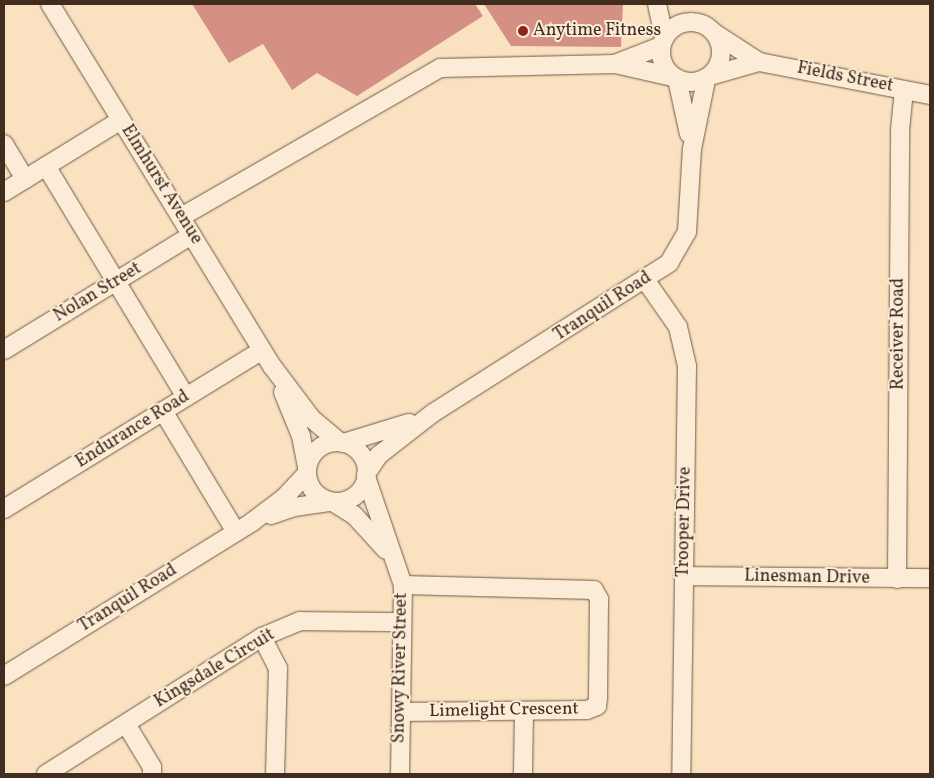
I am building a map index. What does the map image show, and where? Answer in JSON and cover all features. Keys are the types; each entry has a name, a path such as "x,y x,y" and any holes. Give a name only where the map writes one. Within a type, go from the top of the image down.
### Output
{"street":[{"name":"Elmhurst Avenue","path":"50,4 272,366 312,419 341,443"},
{"path":"656,4 663,42 663,63 675,78"},
{"path":"665,4 688,22"},
{"path":"181,217 440,68 615,64 689,83 709,77 722,50 716,34 702,23 688,22 676,26 663,42 615,64"},
{"name":"Fields Street","path":"716,34 759,62 930,95"},
{"name":"Fields Street","path":"709,77 759,62"},
{"name":"Tranquil Road","path":"366,476 379,455 433,413 646,281 669,263 684,243 690,218 692,149 709,77"},
{"name":"Tranquil Road","path":"675,78 692,149"},
{"name":"Receiver Road","path":"897,579 900,130 904,90"},
{"path":"4,192 121,120"},
{"path":"4,144 25,179"},
{"path":"46,166 186,397"},
{"name":"Nolan Street","path":"4,350 192,236"},
{"name":"Trooper Drive","path":"646,281 678,327 687,366 681,774"},
{"name":"Endurance Road","path":"4,509 262,350"},
{"name":"Elmhurst Avenue","path":"272,366 301,436 307,470"},
{"path":"163,411 236,532"},
{"name":"Tranquil Road","path":"341,443 433,413"},
{"path":"341,443 360,454 366,476 355,496 332,502 294,507 252,522 283,499 307,470 315,452 341,443"},
{"path":"307,470 316,494 354,515 392,557"},
{"name":"Snowy River Street","path":"366,476 403,585 400,774"},
{"name":"Tranquil Road","path":"4,676 252,522"},
{"name":"Linesman Drive","path":"683,576 930,578"},
{"name":"Limelight Crescent","path":"401,712 587,710 597,706 599,599 594,590 403,585"},
{"name":"Kingsdale Circuit","path":"46,774 262,637 300,621 402,622"},
{"path":"262,637 278,668 276,774"},
{"path":"523,774 524,710"},
{"path":"126,724 152,767 152,774"}],"building":[{"path":"192,4 475,4 483,16 357,96 317,73 292,90 263,44 229,63"},
{"path":"484,4 623,4 621,47 511,46"}],"place":[{"name":"Anytime Fitness","path":"523,31"}]}
